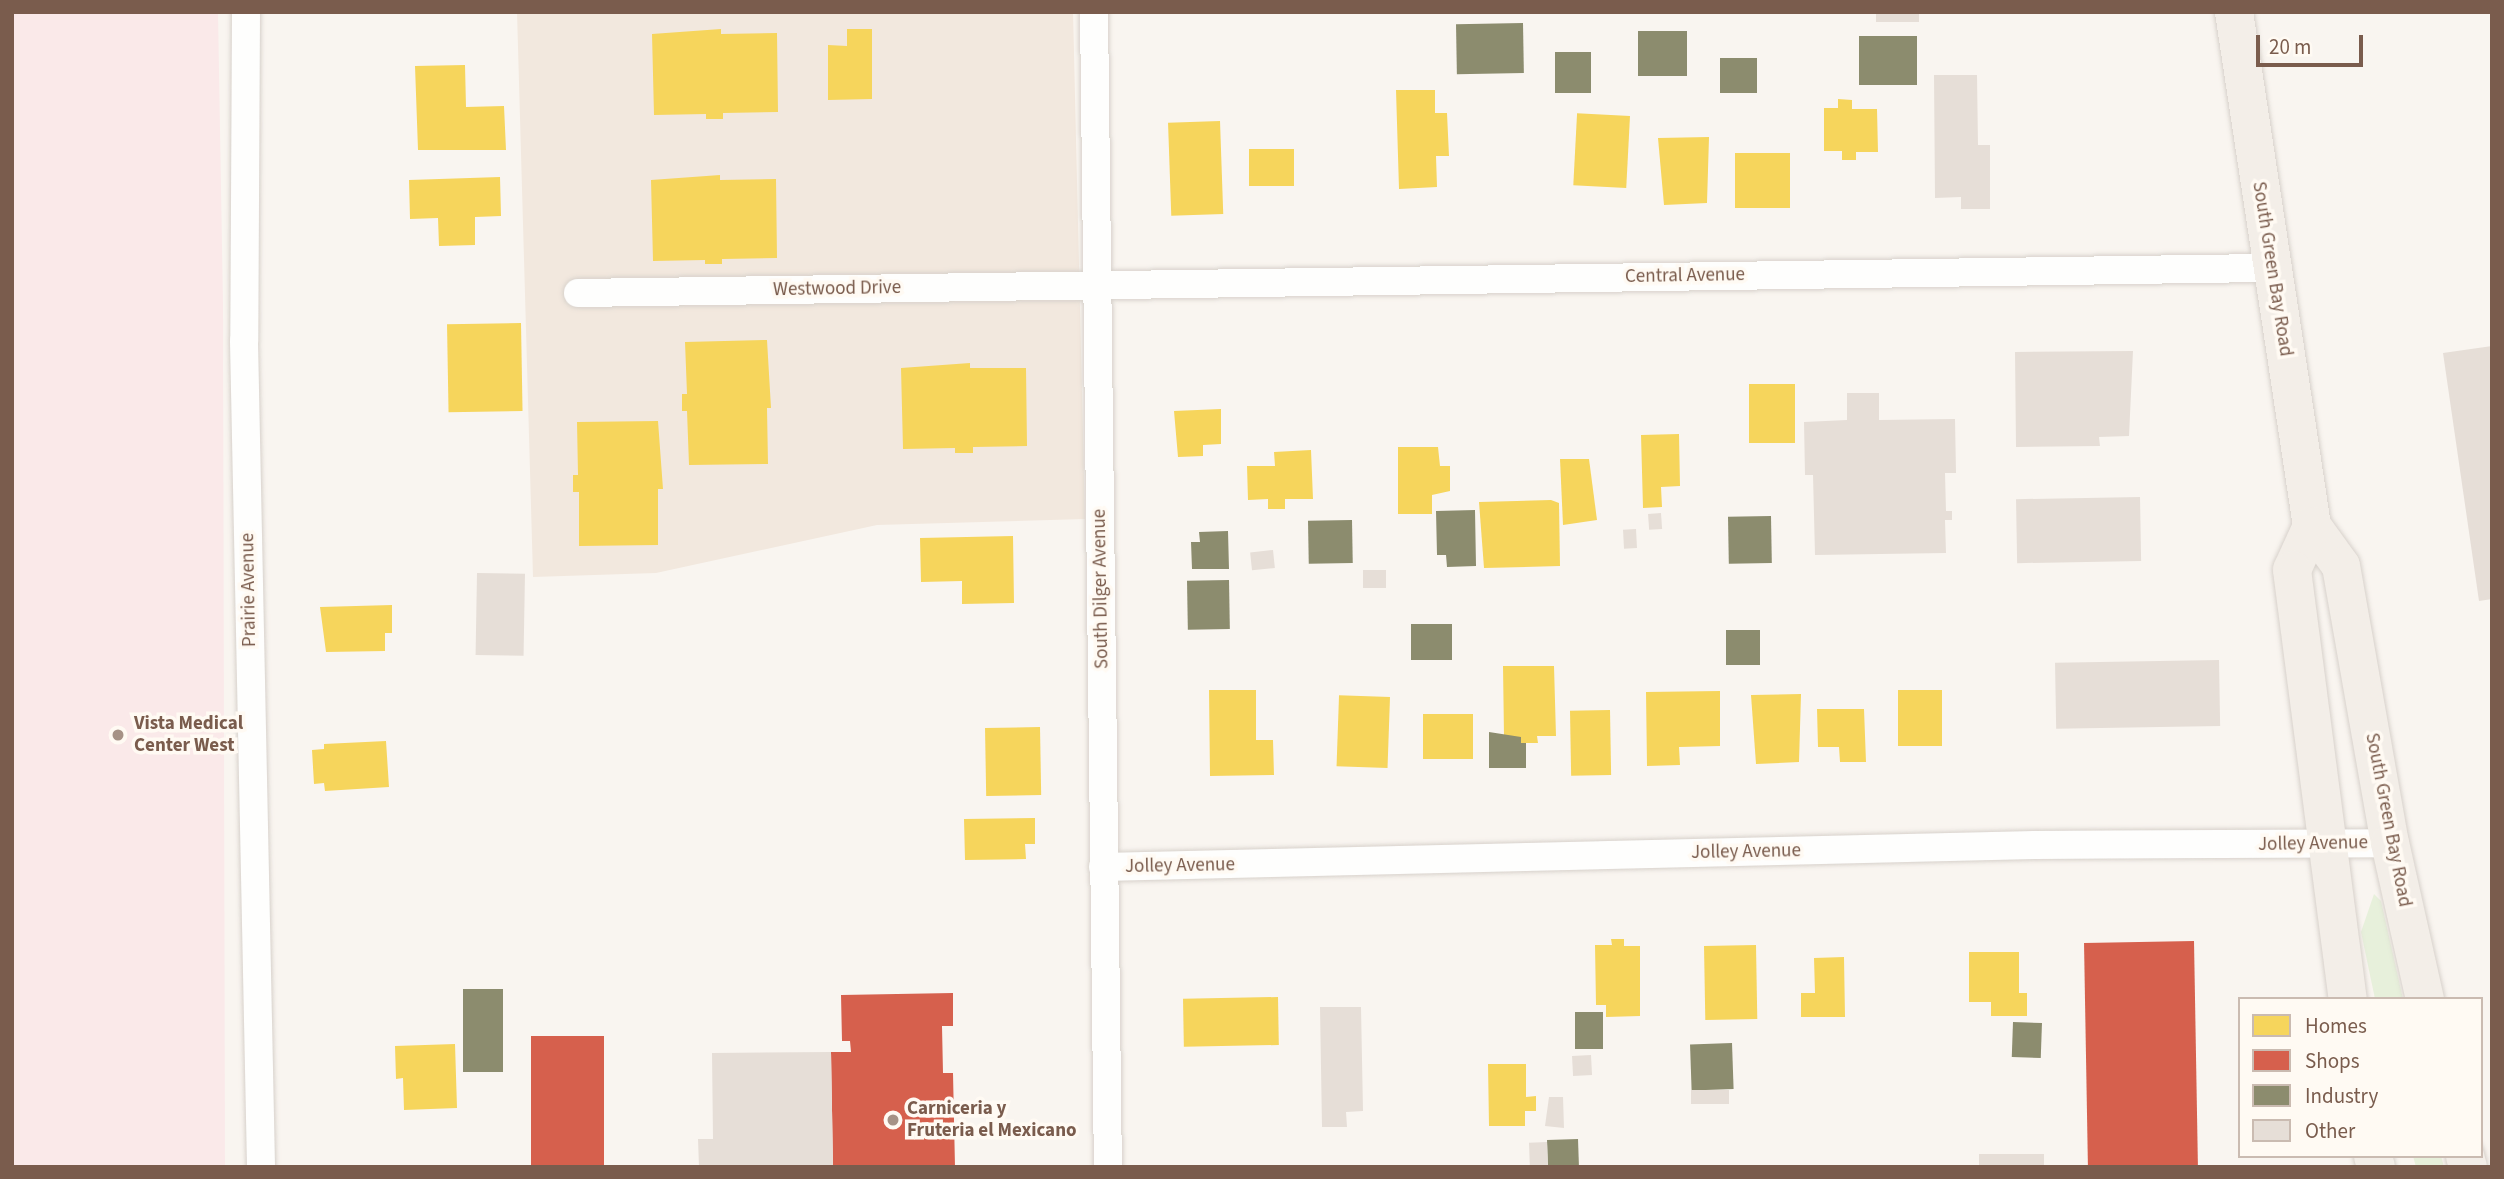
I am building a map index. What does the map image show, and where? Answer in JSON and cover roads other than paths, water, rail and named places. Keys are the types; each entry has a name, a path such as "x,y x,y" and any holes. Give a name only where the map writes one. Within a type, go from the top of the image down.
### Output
{"main road":[{"name":"South Green Bay Road","path":"2234,12 2312,526 2341,566 2390,843 2425,997"},
{"path":"2312,526 2292,570 2348,997"}],"street":[{"name":"Prairie Avenue","path":"246,12 244,355 261,1167"},
{"name":"South Dilger Avenue","path":"1094,12 1108,1167"},
{"name":"Central Avenue","path":"1097,284 2272,268"},
{"name":"Westwood Drive","path":"578,293 1097,284"},
{"name":"Jolley Avenue","path":"1103,867 2035,845 2390,843"}],"place":[{"name":"Vista Medical Center West","path":"118,735"},
{"name":"Carniceria y Fruteria el Mexicano","path":"893,1120"}]}
